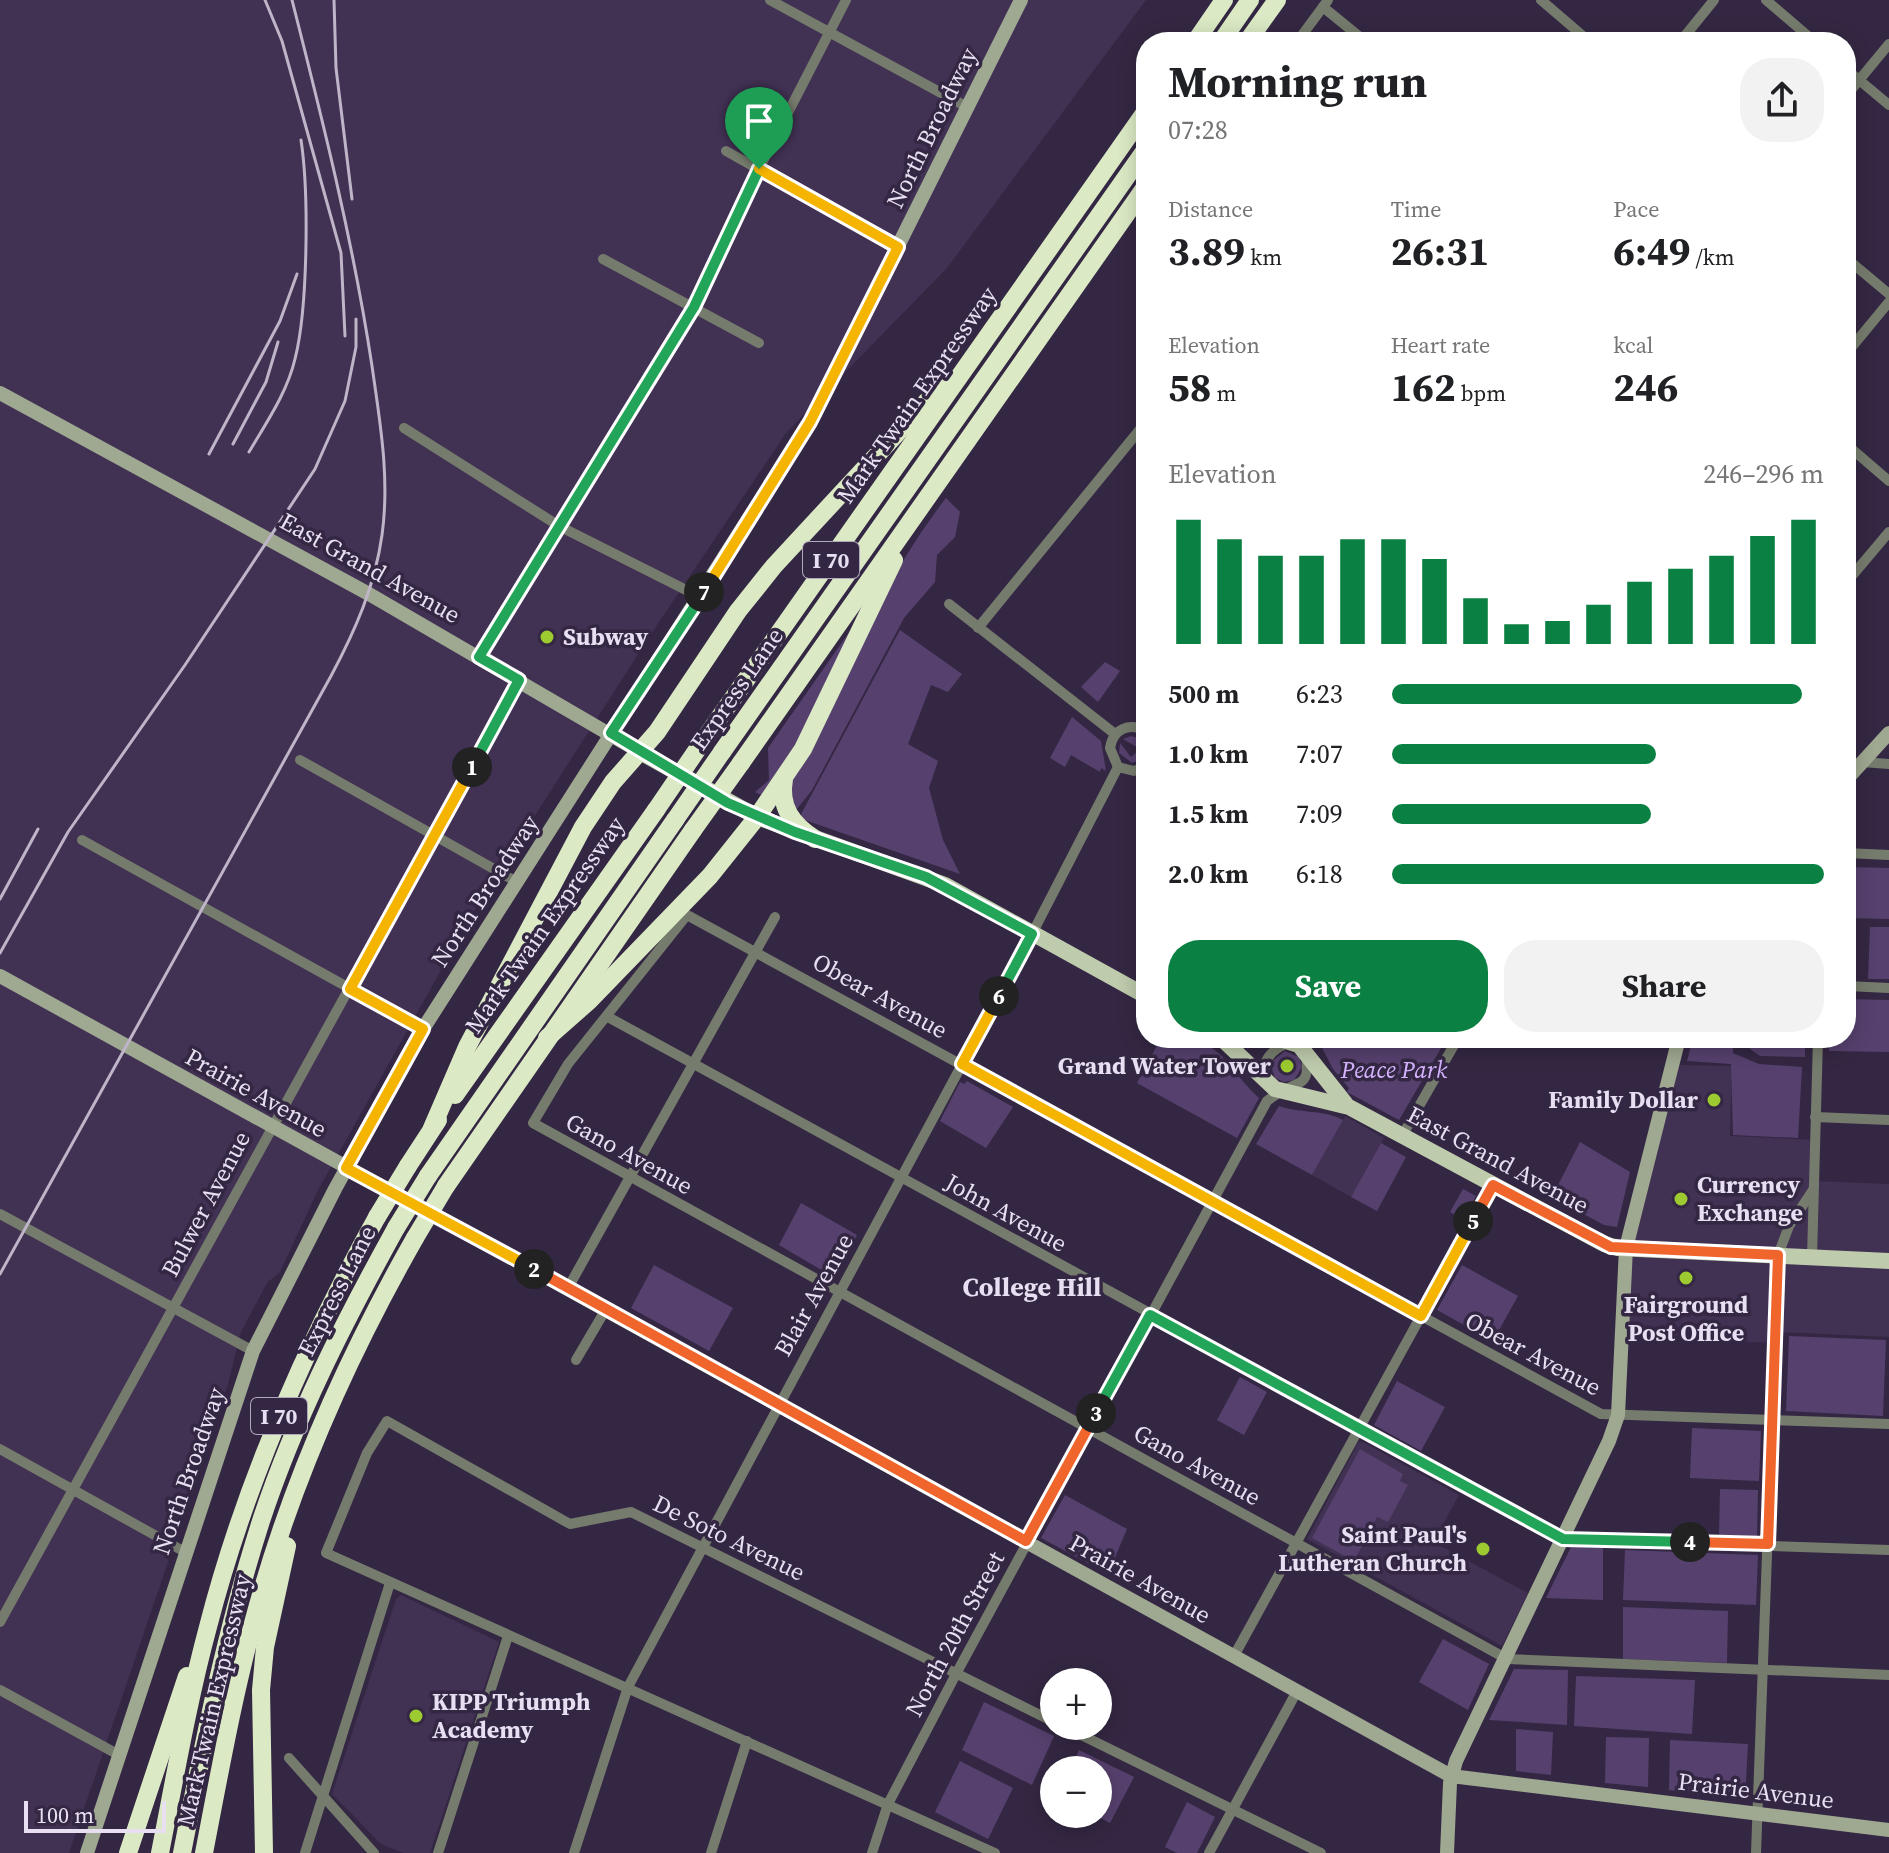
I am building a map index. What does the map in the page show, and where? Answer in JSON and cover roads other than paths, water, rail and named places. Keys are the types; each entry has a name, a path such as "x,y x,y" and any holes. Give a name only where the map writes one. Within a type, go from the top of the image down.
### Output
{"highway":[{"path":"1202,32 1224,0"},
{"path":"1228,32 1250,0"},
{"path":"1254,32 1277,0"},
{"name":"Mark Twain Expressway","path":"160,1853 208,1626 239,1522 286,1400 320,1324 377,1217 432,1128 1136,125"},
{"name":"Express Lane","path":"182,1853 220,1667 262,1519 315,1387 396,1228 428,1176 722,752 1136,163"},
{"name":"Mark Twain Expressway","path":"204,1853 250,1635 302,1472 353,1355 415,1238 446,1186 547,1038 1136,200"},
{"path":"432,1128 467,1047 583,827 613,782 640,752 738,611 774,566 927,401 958,378"},
{"path":"547,1038 589,1001 710,876 785,778 810,736 917,512"},
{"path":"785,778 783,800 786,812 815,839"},
{"path":"264,1853 260,1728 265,1647 302,1472"},
{"path":"128,1853 180,1692 208,1626"}],"main road":[{"name":"North Broadway","path":"87,1853 253,1351 346,1168 423,1029 810,422 1021,0"},
{"name":"East Grand Avenue","path":"0,393 479,657 757,817 926,877 1136,991"},
{"path":"1856,769 1889,733"},
{"name":"Prairie Avenue","path":"0,976 1451,1776 1889,1830"},
{"name":"East Grand Avenue","path":"1231,1048 1265,1083 1283,1091 1349,1107 1597,1241 1626,1248 1889,1261"},
{"name":"East Grand Avenue","path":"1304,1048 1336,1094 1349,1107"},
{"path":"1447,1853 1451,1776 1618,1415 1626,1248 1676,1048"}],"street":[{"path":"770,0 967,107"},
{"path":"479,657 694,307 759,169 846,0"},
{"path":"1541,0 1578,32"},
{"path":"1688,32 1714,0"},
{"path":"1766,0 1803,32"},
{"path":"1304,32 1326,3 1356,32"},
{"path":"1856,84 1889,44"},
{"path":"1856,77 1889,105"},
{"path":"726,151 898,247"},
{"path":"603,259 759,343"},
{"path":"1856,266 1889,294"},
{"path":"1856,342 1889,302"},
{"path":"404,428 559,526 700,597"},
{"path":"978,628 1136,434"},
{"path":"1856,453 1889,481"},
{"path":"1856,571 1889,532"},
{"path":"949,604 1115,734"},
{"name":"Bulwer Avenue","path":"0,1622 271,1125 350,989 519,680"},
{"path":"1136,728 1131,726 1115,734 1110,748 1118,767 1136,770"},
{"path":"300,760 517,882"},
{"path":"1862,762 1889,764"},
{"name":"Blair Avenue","path":"574,1853 628,1687 1032,934 1118,767"},
{"path":"82,840 423,1029"},
{"path":"1856,853 1889,855"},
{"name":"Obear Avenue","path":"608,1017 687,915 1601,1414 1889,1424"},
{"path":"568,1288 775,917"},
{"path":"1856,986 1889,988"},
{"name":"John Avenue","path":"608,1017 1563,1539 1889,1550"},
{"name":"Gano Avenue","path":"608,1017 568,1064 533,1123 1507,1659 1889,1675"},
{"path":"1267,1101 1263,1069 1268,1056 1286,1048"},
{"name":"North 20th Street","path":"872,1853 888,1804 956,1674 1267,1101 1303,1082 1308,1071 1302,1048"},
{"path":"1402,1136 1452,1048"},
{"path":"1812,1257 1818,1048"},
{"path":"1815,1117 1889,1120"},
{"path":"1234,1656 1493,1185"},
{"path":"1756,1853 1778,1255 1789,1226 1813,1190"},
{"path":"0,1214 253,1351"},
{"path":"576,1360 606,1309"},
{"name":"De Soto Avenue","path":"390,1583 326,1553 367,1453 387,1421 570,1524 631,1512 1040,1715"},
{"path":"0,1449 185,1552"},
{"path":"305,1853 390,1583 995,1853"},
{"path":"438,1853 508,1636"},
{"path":"0,1690 119,1755"},
{"path":"1209,1853 1297,1691"},
{"path":"1092,1740 1321,1853"},
{"path":"711,1853 747,1741"},
{"path":"289,1758 374,1853"}],"railway":[{"path":"265,0 282,41 341,253 345,336"},
{"path":"0,1274 331,676 363,608 379,554 385,492 381,429 372,366 347,227 292,0"},
{"path":"334,0 336,68 352,199"},
{"path":"249,452 287,384 299,337 306,250 301,140"},
{"path":"209,454 280,321 297,274"},
{"path":"0,953 68,832 185,665 315,469 345,401 356,347 356,319"},
{"path":"233,444 266,382 278,342"},
{"path":"0,899 38,829"}],"place":[{"name":"Subway","path":"547,637"},
{"name":"Grand Water Tower","path":"1287,1066"},
{"name":"Family Dollar","path":"1714,1100"},
{"name":"Currency Exchange","path":"1681,1199"},
{"name":"Fairground Post Office","path":"1686,1278"},
{"name":"Saint Paul's Lutheran Church","path":"1483,1549"},
{"name":"KIPP Triumph Academy","path":"416,1716"}],"district":[{"name":"College Hill","path":"1032,1287"}],"park label":[{"name":"Peace Park","path":"1394,1070"}]}
